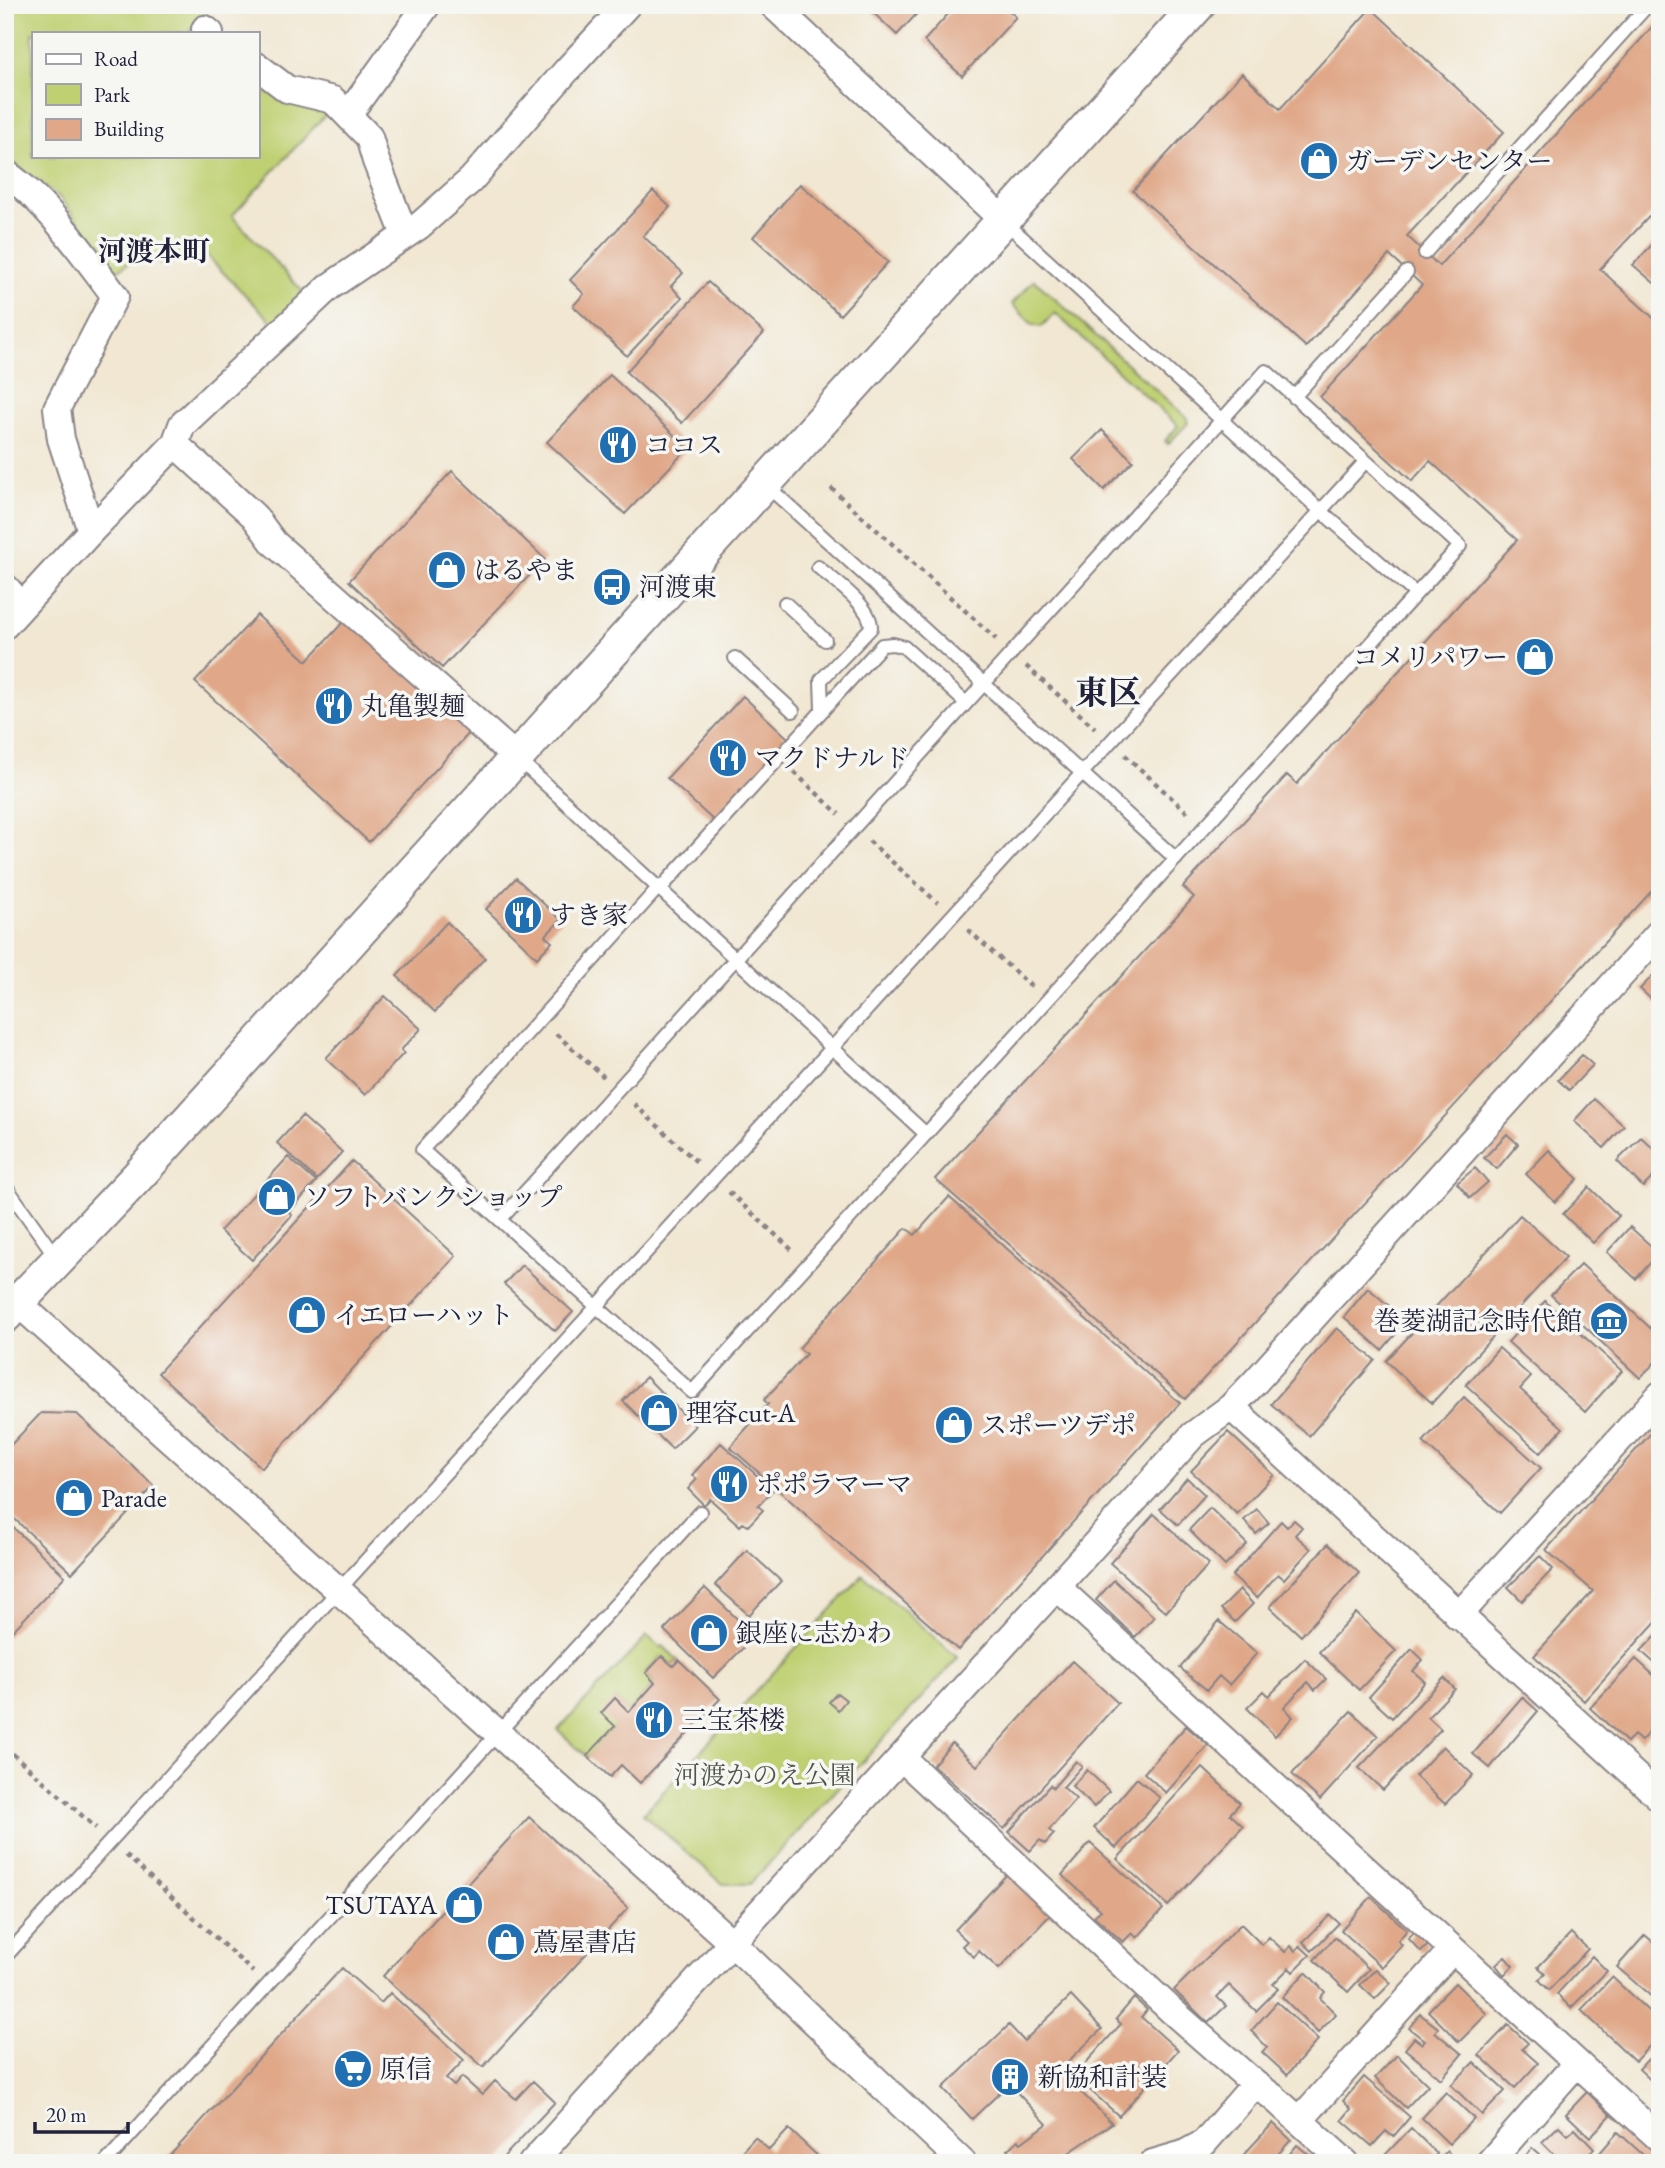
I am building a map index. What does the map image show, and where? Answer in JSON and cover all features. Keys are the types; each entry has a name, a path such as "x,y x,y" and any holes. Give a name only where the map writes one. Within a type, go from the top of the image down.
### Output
{"street":[{"path":"348,115 427,5"},
{"path":"11,606 90,531 175,444 182,425 329,287 419,226 471,180 626,5"},
{"path":"773,5 1003,220"},
{"path":"963,2163 731,1942 338,1590 12,1309 138,1176 1198,5"},
{"path":"259,68 287,89 333,100 369,137 405,236"},
{"path":"5,173 24,186 84,254 115,296 57,408 61,439 90,531"},
{"path":"175,444 254,516 274,543 517,758"},
{"path":"532,2163 1193,1436 1231,1407 1660,932"},
{"path":"1458,1616 1660,1395"},
{"path":"1231,1407 1660,1798"},
{"path":"1057,1587 1660,2139"},
{"path":"902,1758 1172,2011 1346,2163"},
{"path":"1299,2121 1452,1950"},
{"path":"1489,2163 1576,2064"},
{"path":"1153,2163 1185,2158 1204,2143 1255,2084"}],"lane":[{"path":"1425,253 1648,5"},
{"path":"1003,220 1321,511 1416,594"},
{"path":"1294,397 1408,272"},
{"path":"500,1220 1266,371 1460,546 692,1392 597,1306 500,1220 422,1150 876,649 886,644 904,647 965,703"},
{"path":"5,1957 1365,462"},
{"path":"765,484 1176,859"},
{"path":"818,567 864,608 871,622 871,628 821,680 822,709"},
{"path":"785,603 825,640"},
{"path":"735,658 793,711"},
{"path":"517,758 926,1134"},
{"path":"5,1185 59,1261"},
{"path":"105,2163 700,1511"}],"path":[{"path":"785,765 1047,1001"},
{"path":"539,1019 808,1264"},
{"path":"5,1747 267,1985"}],"green space":[{"path":"5,5 212,5 190,30 192,32 32,32 32,158 259,158 259,81 330,110 232,216 306,295 273,323 196,245 164,268 149,249 117,271 59,197 5,157"},
{"path":"1034,280 1186,417 1188,423 1168,444 1165,441 1178,426 1055,313 1041,327 1033,325 1012,304"},
{"name":"河渡かのえ公園","path":"863,1575 958,1658 750,1884 723,1884 643,1814"},
{"path":"647,1636 678,1660 672,1665 661,1656 645,1673 655,1683 629,1712 615,1699 616,1726 587,1757 558,1730"}],"building":[{"path":"865,5 925,5 897,35"},
{"path":"956,5 1003,5 1016,17 962,76 924,41"},
{"name":"コメリパワー","path":"1371,8 1504,132 1407,236 1439,266 1660,18 1660,205 1600,269 1660,324 1660,882 1185,1399 935,1179 1194,897 1183,887 1287,775 1297,784 1517,540 1430,461 1412,481 1320,397 1422,285 1389,255 1306,347 1133,191 1242,73 1280,109"},
{"path":"800,184 888,262 840,315 753,237"},
{"path":"653,191 670,207 643,236 683,273 671,286 682,298 627,356 573,306 584,294 570,280"},
{"path":"1660,236 1660,288 1633,265"},
{"path":"708,282 764,333 682,423 626,372"},
{"name":"ココス","path":"610,375 688,448 625,514 547,442"},
{"path":"1102,430 1133,461 1104,490 1073,459"},
{"name":"はるやま","path":"452,471 545,559 442,668 349,581"},
{"name":"丸亀製麺","path":"257,615 307,661 348,617 472,730 369,842 195,682"},
{"name":"マクドナルド","path":"743,696 789,739 714,821 667,778"},
{"name":"すき家","path":"516,878 561,920 545,936 552,942 537,958 486,909"},
{"path":"447,922 485,958 435,1012 397,976"},
{"path":"1660,968 1660,1007 1640,989"},
{"path":"385,996 421,1029 401,1050 404,1053 365,1095 326,1058"},
{"path":"1582,1055 1593,1065 1569,1090 1558,1080"},
{"path":"1594,1099 1624,1126 1604,1148 1574,1121"},
{"path":"302,1116 342,1152 317,1180 277,1143"},
{"path":"1507,1134 1518,1144 1497,1169 1484,1158"},
{"path":"1641,1137 1660,1155 1660,1170 1643,1187 1617,1161"},
{"path":"1549,1150 1578,1179 1555,1202 1526,1174"},
{"name":"ソフトバンクショップ","path":"288,1157 316,1182 289,1212 292,1215 252,1260 220,1231"},
{"name":"イエローハット","path":"352,1161 456,1256 262,1468 158,1373"},
{"path":"1475,1168 1488,1182 1470,1198 1457,1183"},
{"path":"1589,1187 1619,1216 1593,1243 1563,1214"},
{"name":"スポーツデポ","path":"949,1197 1180,1403 958,1650 730,1447 768,1404 764,1400 806,1354 799,1348 906,1228 915,1235"},
{"path":"1520,1215 1566,1257 1432,1403 1386,1361"},
{"path":"1630,1227 1659,1253 1636,1279 1607,1252"},
{"path":"1581,1264 1660,1337 1660,1357 1640,1378 1551,1295"},
{"path":"522,1265 573,1312 555,1331 504,1284"},
{"path":"1368,1288 1407,1321 1382,1350 1344,1317"},
{"path":"1545,1301 1622,1371 1585,1412 1508,1342"},
{"path":"1337,1328 1375,1360 1309,1436 1271,1404"},
{"path":"1499,1348 1531,1377 1520,1389 1563,1428 1540,1453 1466,1385"},
{"name":"理容cut-A","path":"646,1377 695,1426 672,1449 623,1401"},
{"path":"1464,1397 1541,1468 1500,1513 1423,1442"},
{"name":"Parade","path":"41,1413 77,1414 154,1486 72,1573 5,1510 5,1451"},
{"path":"1660,1423 1660,1617 1584,1701 1534,1656 1593,1591 1546,1550"},
{"path":"1228,1432 1274,1475 1237,1514 1191,1471"},
{"name":"ポポラマーマ","path":"721,1443 773,1490 758,1506 763,1510 748,1526 743,1523 740,1526 710,1499 704,1505 688,1489 697,1479 692,1475"},
{"path":"1187,1478 1205,1495 1178,1525 1160,1509"},
{"path":"1210,1508 1247,1544 1225,1566 1189,1530"},
{"path":"1257,1509 1269,1523 1256,1534 1244,1520"},
{"path":"1154,1514 1209,1564 1166,1612 1110,1563"},
{"path":"5,1520 65,1576 5,1639"},
{"path":"1294,1520 1302,1527 1295,1535 1311,1549 1284,1579 1278,1574 1257,1598 1232,1576 1281,1521 1287,1527"},
{"path":"1328,1544 1359,1573 1301,1636 1270,1607"},
{"path":"747,1550 781,1581 749,1615 715,1585"},
{"path":"1540,1556 1553,1569 1522,1601 1508,1587"},
{"path":"1114,1580 1154,1617 1135,1637 1096,1600"},
{"name":"銀座に志かわ","path":"705,1588 755,1636 713,1678 664,1630"},
{"path":"1240,1590 1253,1604 1235,1622 1221,1609"},
{"path":"1356,1613 1396,1651 1359,1690 1319,1652"},
{"path":"1219,1621 1257,1653 1229,1685 1219,1676 1207,1690 1180,1668"},
{"path":"1660,1631 1660,1668 1641,1651"},
{"path":"1412,1649 1423,1660 1413,1671 1425,1682 1392,1718 1369,1697"},
{"name":"三宝茶楼","path":"662,1656 673,1666 679,1660 720,1699 640,1783 621,1765 610,1777 587,1756 615,1726 601,1713 615,1698 629,1712 655,1683 646,1673"},
{"path":"1305,1659 1326,1679 1315,1690 1308,1682 1284,1707 1293,1717 1275,1736 1247,1708 1264,1691 1269,1696"},
{"path":"1636,1659 1660,1681 1660,1720 1641,1741 1634,1735 1627,1742 1590,1708"},
{"path":"1072,1661 1118,1703 1004,1829 933,1765 952,1743 977,1766"},
{"path":"1444,1678 1455,1689 1428,1717 1441,1729 1383,1790 1359,1768"},
{"path":"837,1693 846,1700 838,1710 829,1702"},
{"path":"1522,1697 1538,1711 1490,1768 1473,1754"},
{"path":"1351,1711 1378,1736 1320,1800 1292,1774"},
{"path":"1186,1726 1208,1745 1166,1793 1144,1773"},
{"path":"1443,1746 1473,1775 1445,1804 1415,1776"},
{"path":"1076,1761 1082,1766 1063,1787 1076,1799 1049,1830 1054,1834 1045,1844 1040,1840 1030,1851 1009,1832 1050,1785 1053,1788"},
{"path":"1202,1767 1240,1803 1230,1814 1243,1826 1168,1906 1117,1859"},
{"path":"1087,1770 1109,1791 1094,1807 1072,1786"},
{"path":"1137,1778 1160,1798 1116,1848 1094,1828"},
{"name":"蔦屋書店","path":"529,1817 628,1908 483,2067 383,1976"},
{"path":"1090,1843 1163,1909 1137,1938 1132,1933 1123,1942 1094,1916 1101,1910 1062,1875"},
{"path":"1008,1873 1051,1914 999,1969 979,1951 974,1957 962,1946 967,1941 955,1930"},
{"path":"1371,1897 1407,1930 1398,1941 1402,1945 1382,1967 1341,1930"},
{"path":"1330,1915 1339,1923 1312,1951 1303,1942"},
{"path":"1241,1924 1262,1945 1269,1937 1285,1952 1291,1946 1295,1951 1300,1946 1310,1955 1293,1972 1289,1968 1273,1984 1278,1989 1256,2011 1229,1985 1217,1997 1226,2006 1208,2023 1174,1990"},
{"path":"1416,1931 1428,1945 1421,1952 1408,1938"},
{"path":"1571,1933 1588,1949 1549,1990 1539,1980 1545,1973 1538,1967"},
{"path":"1645,1935 1660,1948 1660,2004 1617,1967"},
{"path":"1335,1937 1369,1969 1348,1992 1314,1960"},
{"path":"1592,1956 1607,1971 1571,2008 1557,1994"},
{"path":"1505,1957 1513,1966 1504,1975 1496,1965"},
{"name":"原信","path":"342,1968 381,2003 390,1993 464,2060 446,2079 454,2086 462,2077 482,2095 495,2081 516,2099 533,2081 555,2102 498,2163 163,2163"},
{"path":"1376,1969 1391,1983 1375,1999 1360,1985"},
{"path":"1306,1972 1325,1992 1320,1998 1336,2014 1318,2033 1282,1997"},
{"path":"1612,1977 1660,2022 1660,2035 1635,2061 1581,2010"},
{"path":"1455,1983 1487,2014 1459,2042 1428,2011"},
{"name":"新協和計装","path":"1071,1996 1102,2029 1059,2070 1112,2123 1054,2163 1008,2163 1005,2159 1012,2155 1007,2150 1018,2140 1021,2143 1047,2124 1009,2084 972,2119 943,2088 1009,2025 1024,2041"},
{"path":"1134,1998 1147,2010 1141,2017 1178,2050 1119,2116 1074,2076 1121,2024 1116,2019"},
{"path":"1277,2002 1318,2040 1287,2075 1262,2052 1267,2047 1251,2031"},
{"path":"1420,2014 1438,2028 1435,2032 1462,2054 1441,2079 1405,2049 1414,2038 1422,2044 1425,2041 1409,2028"},
{"path":"1508,2025 1528,2043 1522,2049 1538,2063 1515,2088 1479,2055"},
{"path":"1660,2046 1660,2083 1657,2086 1639,2069"},
{"path":"1397,2055 1428,2085 1406,2108 1375,2078"},
{"path":"1474,2062 1505,2091 1482,2115 1451,2085"},
{"path":"1364,2077 1410,2117 1393,2137 1386,2131 1372,2146 1342,2120 1351,2109 1343,2101"},
{"path":"1446,2092 1474,2118 1449,2144 1422,2118"},
{"path":"1587,2092 1611,2115 1590,2137 1566,2114"},
{"path":"1273,2123 1291,2140 1270,2163 1236,2163"},
{"path":"1559,2126 1568,2135 1575,2129 1594,2149 1580,2163 1563,2163 1542,2142"},
{"path":"1411,2128 1437,2154 1429,2163 1392,2163 1385,2155"},
{"path":"789,2129 825,2163 731,2163 755,2137 769,2150"},
{"path":"1618,2132 1652,2163 1591,2163"},
{"path":"1297,2145 1309,2155 1303,2163 1282,2163"},
{"path":"1532,2148 1549,2163 1520,2163"},
{"path":"1447,2151 1459,2163 1436,2163"}],"place":[{"name":"ガーデンセンター","path":"1319,161"},
{"name":"ココス","path":"618,445"},
{"name":"はるやま","path":"447,570"},
{"name":"河渡東","path":"612,587"},
{"name":"コメリパワー","path":"1535,657"},
{"name":"丸亀製麺","path":"334,706"},
{"name":"マクドナルド","path":"728,758"},
{"name":"すき家","path":"523,915"},
{"name":"ソフトバンクショップ","path":"277,1197"},
{"name":"イエローハット","path":"307,1315"},
{"name":"巻菱湖記念時代館","path":"1609,1321"},
{"name":"理容cut-A","path":"659,1413"},
{"name":"スポーツデポ","path":"954,1425"},
{"name":"ポポラマーマ","path":"729,1484"},
{"name":"Parade","path":"74,1498"},
{"name":"銀座に志かわ","path":"709,1633"},
{"name":"三宝茶楼","path":"654,1720"},
{"name":"TSUTAYA","path":"464,1905"},
{"name":"蔦屋書店","path":"506,1942"},
{"name":"原信","path":"353,2069"},
{"name":"新協和計装","path":"1010,2077"}],"district":[{"name":"河渡本町","path":"154,251"},
{"name":"東区","path":"1108,692"}]}
